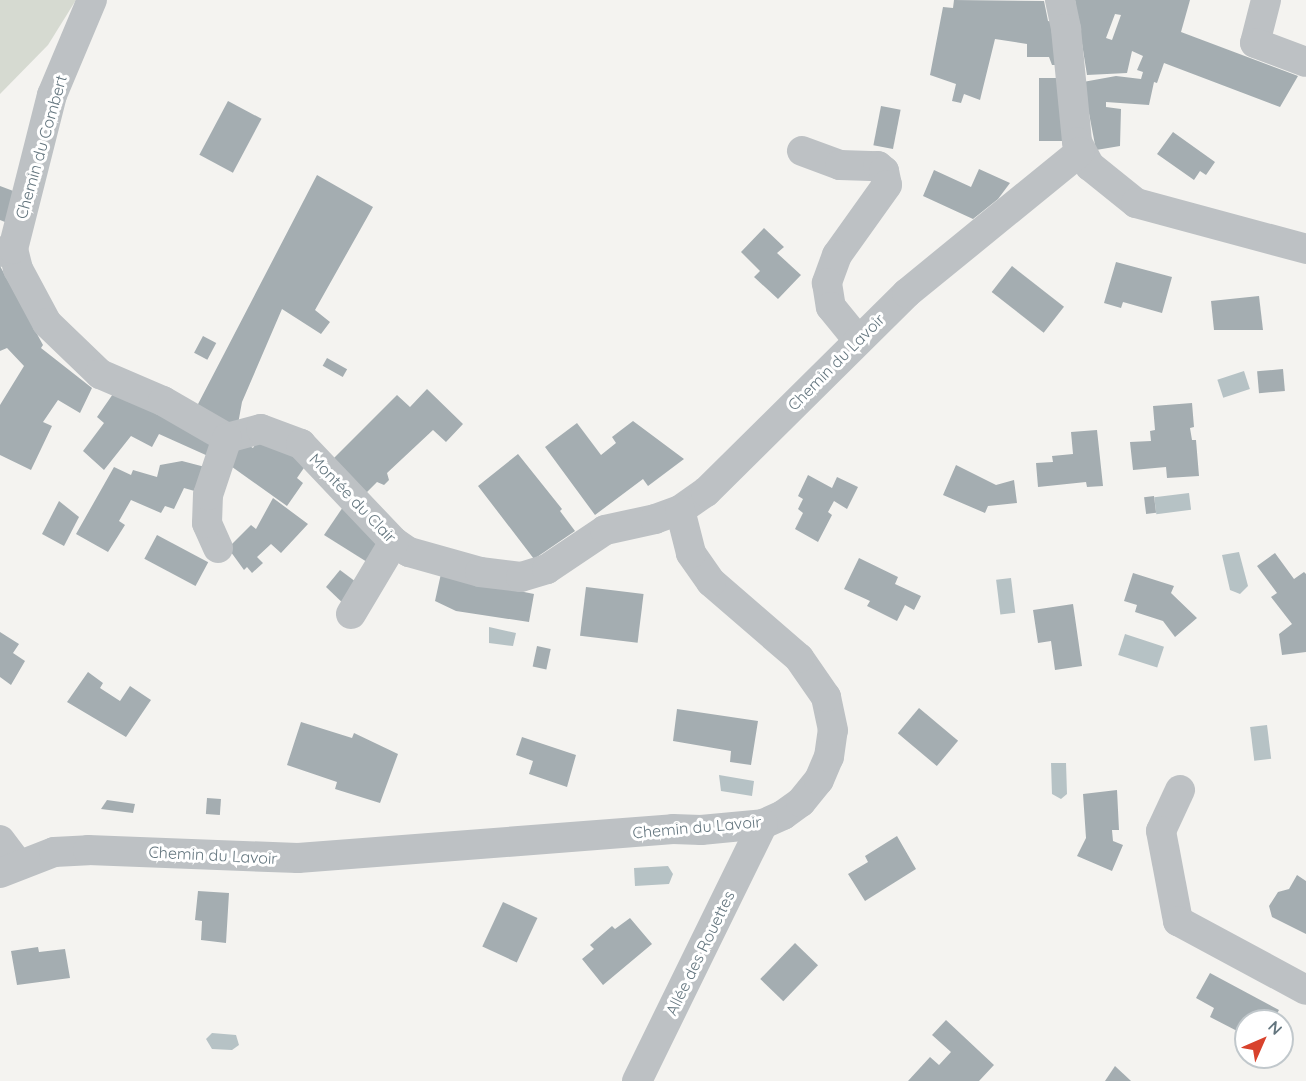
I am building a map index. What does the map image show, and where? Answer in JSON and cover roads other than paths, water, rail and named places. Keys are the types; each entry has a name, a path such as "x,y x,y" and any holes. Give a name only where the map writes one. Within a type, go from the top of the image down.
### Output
{"street":[{"name":"Chemin du Combert","path":"6,251 52,95 92,0"},
{"path":"1060,0 1080,152 1108,182 1136,203 1306,249"},
{"path":"1266,0 1256,43 1306,62"},
{"path":"802,151 840,165 878,166 884,171 887,185 837,255 827,283 831,307 857,339"},
{"name":"Chemin du Lavoir","path":"4,859 88,850 291,859 763,824 801,802 819,780 829,757 831,713 815,677 799,658 711,582 691,553 680,510 706,492 857,339 907,293 1080,152"},
{"path":"6,251 18,268 47,323 74,354 100,374 163,400 227,438 208,495 207,523 218,548"},
{"name":"Montée du Clair","path":"227,438 261,429 301,444 394,542 409,552 450,565 520,577 547,569 605,530 680,510"},
{"path":"351,614 394,542"},
{"path":"1180,790 1161,831 1179,921 1306,990"},
{"name":"Allée des Rouettes","path":"637,1081 763,824"}]}
